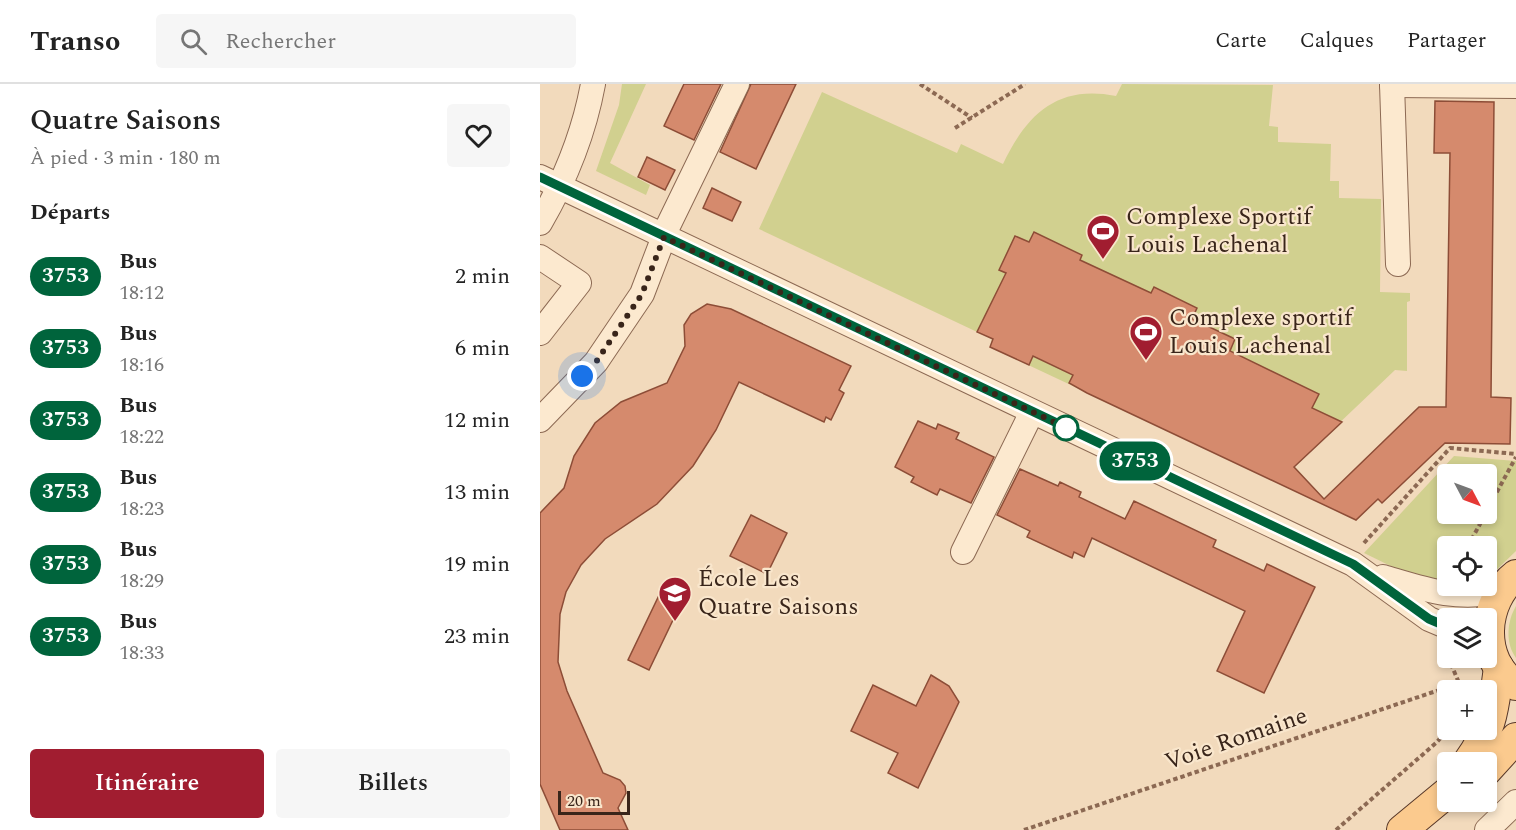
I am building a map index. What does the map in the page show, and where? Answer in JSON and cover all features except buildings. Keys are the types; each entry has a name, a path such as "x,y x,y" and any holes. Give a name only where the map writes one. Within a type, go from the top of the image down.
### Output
{"main road":[{"path":"1474,752 1491,725 1496,703 1498,661 1489,623 1508,584"},
{"path":"1497,759 1516,738"},
{"path":"1402,830 1437,801"}],"street":[{"path":"540,223 550,182 587,116 593,84"},
{"path":"540,420 596,362 642,294 664,237 737,84"},
{"path":"1398,264 1392,84 1516,86"},
{"path":"550,182 1360,568 1442,595 1481,595 1508,584"},
{"path":"540,257 579,283 540,333"},
{"path":"963,552 1032,412"},
{"path":"1360,568 1429,619 1437,622"},
{"path":"1488,830 1516,802"}],"path":[{"path":"920,84 972,118"},
{"path":"955,128 1025,84"},
{"path":"1360,568 1361,546 1450,448 1516,455 1497,491"},
{"name":"Voie Romaine","path":"1024,830 1437,691"},
{"path":"1336,830 1439,740"}],"shaded area":[{"path":"622,84 646,84 610,163 650,185 646,195 596,171 619,105"},
{"name":"Complexe Sportif Louis Lachenal","path":"1122,84 1273,85 1269,126 1278,127 1278,142 1331,144 1330,181 1339,181 1339,198 1381,199 1380,292 1410,293 1410,301 1407,302 1407,371 1395,370 1294,466 1303,476 1290,488 990,347 992,339 759,229 822,92 957,153 961,144 1003,164 1022,131 1046,108 1076,95 1116,96"},
{"path":"1454,456 1516,461 1516,551 1497,569 1497,536 1437,536 1437,583 1405,573 1364,553 1437,474 1437,524 1497,524 1497,464 1447,464"},
{"path":"1516,606 1516,658 1510,646 1508,632"}],"bus line":[{"name":"3753","path":"540,177 1353,564 1437,622"}],"place":[{"name":"Complexe Sportif Louis Lachenal","path":"1103,260"},
{"name":"Complexe sportif Louis Lachenal","path":"1146,361"},
{"name":"École Les Quatre Saisons","path":"675,622"}],"route":[{"path":"582,376 596,362 642,294 664,237 1075,432 1066,428"}]}
